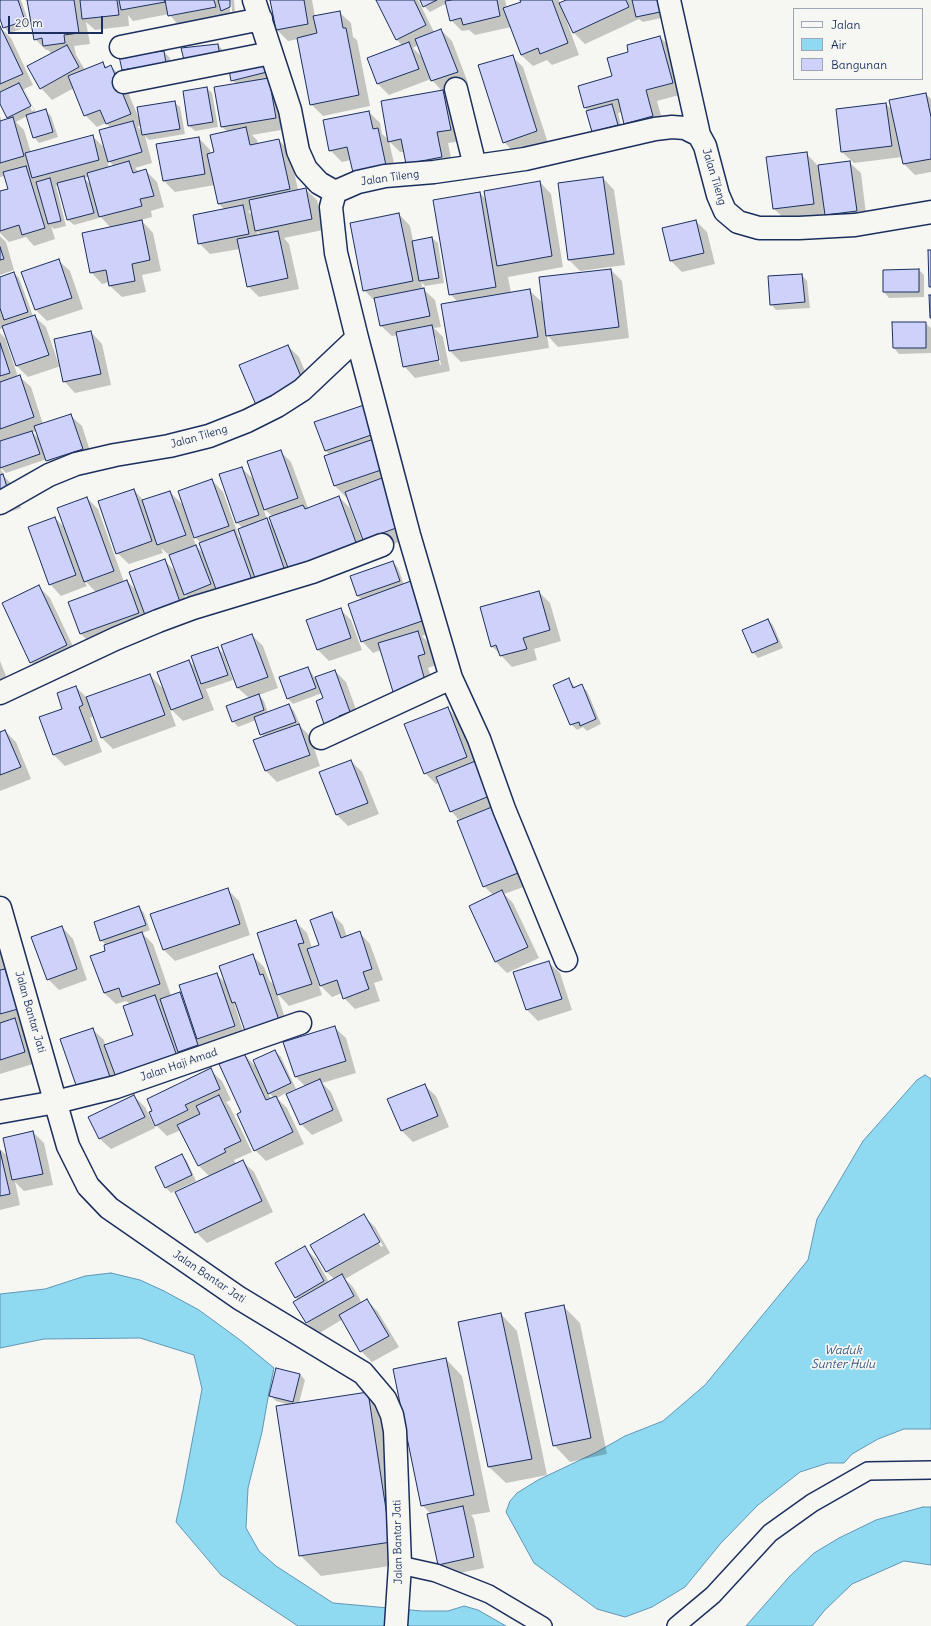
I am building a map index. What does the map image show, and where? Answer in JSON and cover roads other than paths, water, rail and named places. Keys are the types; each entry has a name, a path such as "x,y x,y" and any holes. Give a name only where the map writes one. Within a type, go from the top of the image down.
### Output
{"street":[{"path":"669,0 699,135"},
{"path":"121,47 257,10 290,110 298,151 306,169 319,183 335,192 331,207 336,253 409,535 451,678 479,739 504,809 566,960"},
{"path":"124,82 271,53"},
{"path":"456,89 475,166"},
{"name":"Jalan Tileng","path":"335,192 358,182 385,176 526,159 655,129 672,127 685,128 699,135 705,146 718,195 725,211 738,222 759,228 799,228 855,225 931,212"},
{"name":"Jalan Tileng","path":"0,504 49,475 76,464 115,455 169,446 209,436 247,421 277,406 302,390 357,338"},
{"path":"0,693 108,642 158,621 193,608 312,572 382,545"},
{"path":"320,738 451,678"},
{"name":"Jalan Bantar Jati","path":"0,908 68,1146 88,1186 109,1208 239,1298 363,1373 386,1399 392,1415 395,1431 400,1572 396,1626"},
{"name":"Jalan Haji Amad","path":"0,1112 56,1102 116,1087 300,1022"}],"lane":[{"path":"676,1626 713,1595 770,1533 812,1503 868,1471 931,1470"},
{"path":"400,1572 436,1573 489,1594 543,1626"}],"water":[{"name":"Waduk Sunter Hulu","path":"925,1075 931,1079 931,1429 904,1429 878,1439 852,1454 844,1463 828,1463 800,1472 758,1505 721,1543 685,1587 652,1607 625,1617 597,1609 534,1563 506,1512 510,1501 517,1493 538,1480 595,1453 625,1436 663,1421 705,1385 808,1260 817,1219 863,1141 917,1080"},
{"path":"111,1273 140,1280 199,1310 240,1340 274,1368 262,1432 248,1488 246,1528 259,1551 276,1566 333,1603 422,1611 448,1611 464,1606 478,1610 506,1626 298,1626 221,1575 176,1522 202,1389 194,1355 140,1338 44,1339 0,1348 0,1294 45,1289 85,1276"},
{"path":"923,1507 931,1507 931,1565 904,1561 852,1584 824,1611 812,1626 746,1626 789,1577 814,1553 839,1538 876,1520"}]}
